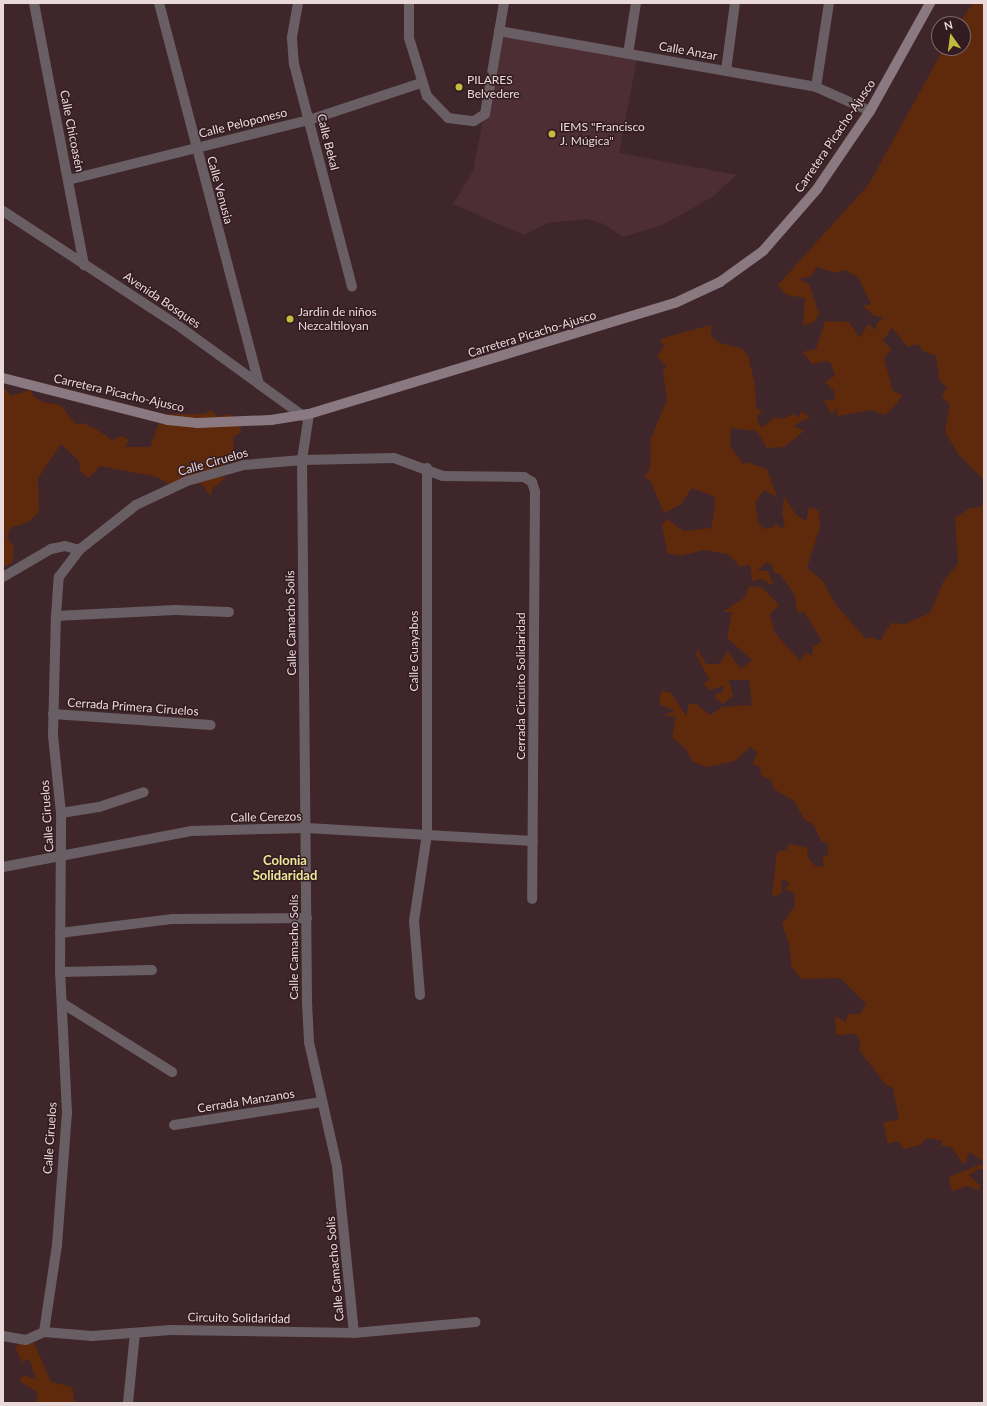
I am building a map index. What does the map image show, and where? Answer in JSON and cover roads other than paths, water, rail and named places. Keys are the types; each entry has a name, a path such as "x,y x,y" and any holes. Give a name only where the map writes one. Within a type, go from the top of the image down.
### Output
{"main road":[{"name":"Carretera Picacho-Ajusco","path":"3,378 168,420 236,423 306,415 583,333 675,303 720,282 763,251 817,189 870,111 930,3"}],"street":[{"name":"Calle Chicoasén","path":"34,3 84,265"},
{"name":"Calle Venusia","path":"159,3 195,148 258,384"},
{"name":"Calle Bekal","path":"298,3 292,38 294,64 352,287"},
{"path":"409,3 409,38 421,83 432,104 448,118 474,121 485,114 504,3"},
{"path":"628,54 636,3"},
{"path":"726,71 735,3"},
{"path":"816,87 829,3"},
{"name":"Calle Anzar","path":"499,31 816,87 870,111"},
{"name":"Calle Peloponeso","path":"68,180 309,120 421,83"},
{"name":"Avenida Bosques","path":"3,211 176,324 258,384 306,415"},
{"name":"Calle Camacho Solís","path":"306,415 302,460 309,1042 344,1213 354,1333"},
{"name":"Calle Ciruelos","path":"44,1332 58,1238 67,1113 60,972 62,856 61,813 53,714 56,616 59,577 79,550 136,505 187,481 244,465 302,460 394,458 427,468 443,476 524,478"},
{"name":"Calle Guayabos","path":"420,994 414,921 427,834 427,468"},
{"name":"Cerrada Circuito Solidaridad","path":"524,478 532,482 535,492 532,899"},
{"path":"3,577 51,549 65,546 79,550"},
{"path":"56,616 175,610 229,612"},
{"name":"Cerrada Primera Ciruelos","path":"53,714 211,725"},
{"path":"61,813 99,806 144,792"},
{"name":"Calle Cerezos","path":"3,867 191,832 307,828 533,841"},
{"path":"60,933 173,919 307,918"},
{"path":"60,972 152,970"},
{"path":"62,1003 172,1072"},
{"name":"Cerrada Manzanos","path":"174,1125 322,1102"},
{"name":"Circuito Solidaridad","path":"3,1336 26,1340 44,1332 92,1336 135,1333 354,1333 476,1322"},
{"path":"128,1403 135,1333"}],"place":[{"name":"PILARES Belvedere","path":"459,87"},
{"name":"IEMS \"Francisco J. Múgica\"","path":"552,134"},
{"name":"Jardin de niños Nezcaltiloyan","path":"290,319"}],"district":[{"name":"Colonia Solidaridad","path":"285,868"}]}
